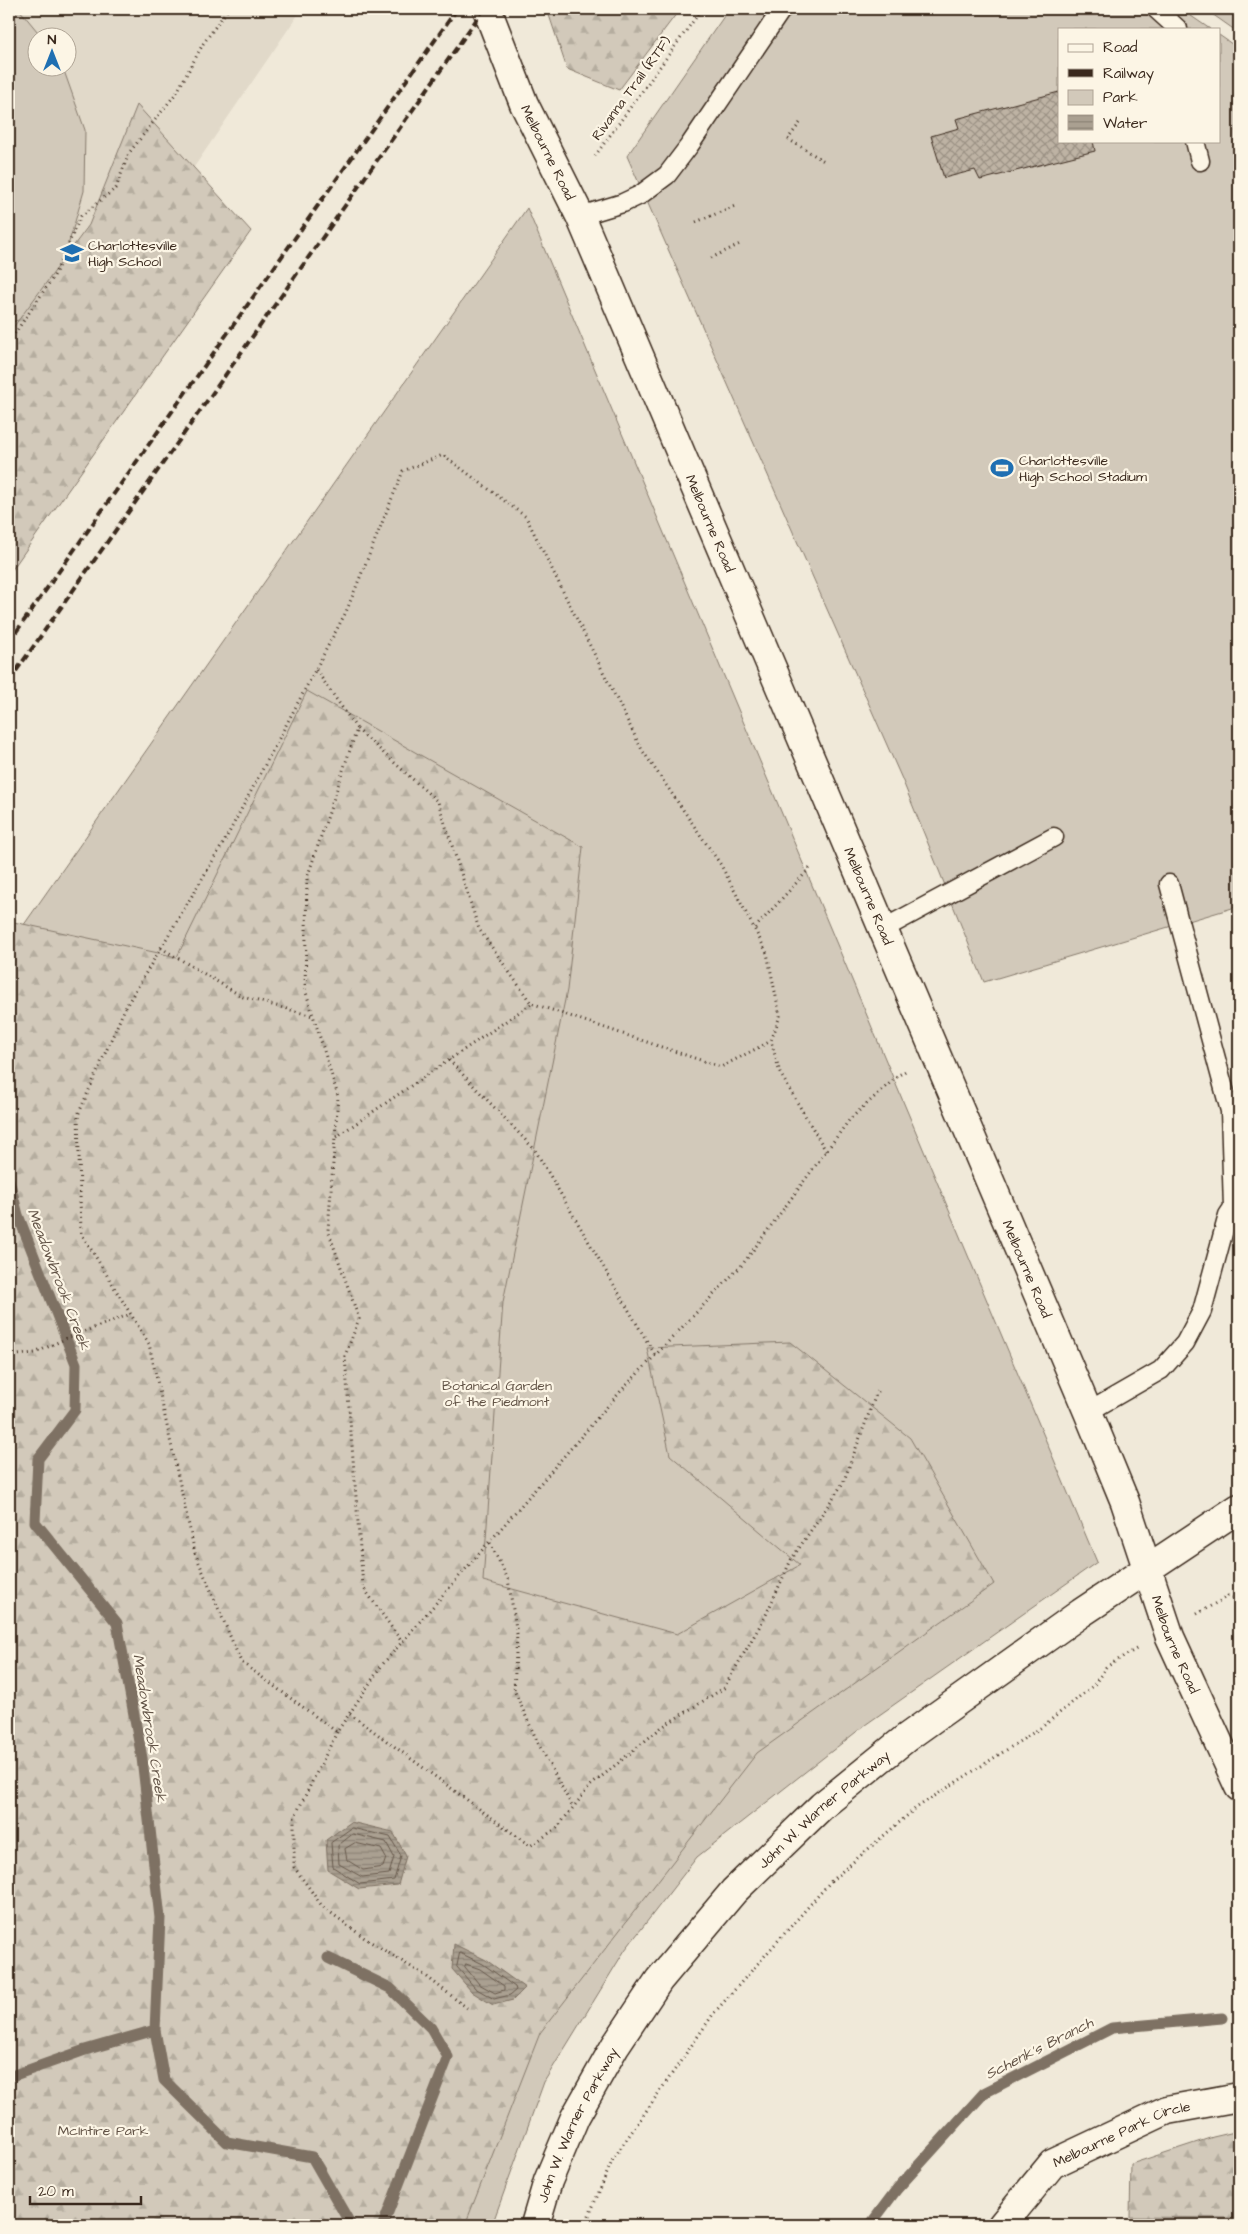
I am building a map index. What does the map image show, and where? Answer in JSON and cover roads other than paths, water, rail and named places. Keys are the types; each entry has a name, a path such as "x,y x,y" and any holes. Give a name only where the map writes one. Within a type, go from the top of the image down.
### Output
{"street":[{"name":"Melbourne Road","path":"487,9 524,104 580,216 620,315 1088,1412 1125,1502 1170,1637 1239,1787"},
{"name":"John W. Warner Parkway","path":"536,2225 548,2181 575,2117 615,2046 659,1980 734,1891 822,1806 906,1738 1081,1613 1239,1508"},
{"name":"Melbourne Park Circle","path":"1002,2225 1052,2164 1167,2110 1239,2097"}],"lane":[{"path":"580,216 623,203 640,195 667,175 711,115 782,9"},
{"path":"1156,9 1177,28"},
{"path":"1195,142 1200,161"},
{"path":"883,929 1054,837"},
{"path":"1088,1412 1161,1370 1185,1343 1202,1311 1228,1215 1236,1203 1230,1110 1169,884"}],"water":[{"path":"351,1822 393,1832 406,1856 398,1885 359,1889 328,1870 326,1840"},
{"path":"454,1944 486,1960 525,1988 513,2000 493,2005 472,1992 452,1969"}],"waterway":[{"name":"Meadowbrook Creek","path":"9,1180 18,1215 76,1364 75,1410 38,1459 35,1522 117,1623 142,1758 160,1918 155,2030 164,2080 227,2142 312,2157 351,2225"},
{"path":"328,1958 390,1988 431,2028 448,2057 383,2225"},
{"name":"Schenk's Branch","path":"870,2225 897,2189 984,2093 1112,2028 1222,2018"},
{"path":"9,2077 85,2050 155,2030"}],"railway":[{"path":"9,642 457,9"},
{"path":"9,681 484,9"}],"place":[{"name":"Charlottesville High School","path":"72,253"},
{"name":"Charlottesville High School Stadium","path":"1002,468"}],"park label":[{"name":"Botanical Garden of the Piedmont","path":"497,1394"},
{"name":"McIntire Park","path":"103,2130"}]}
